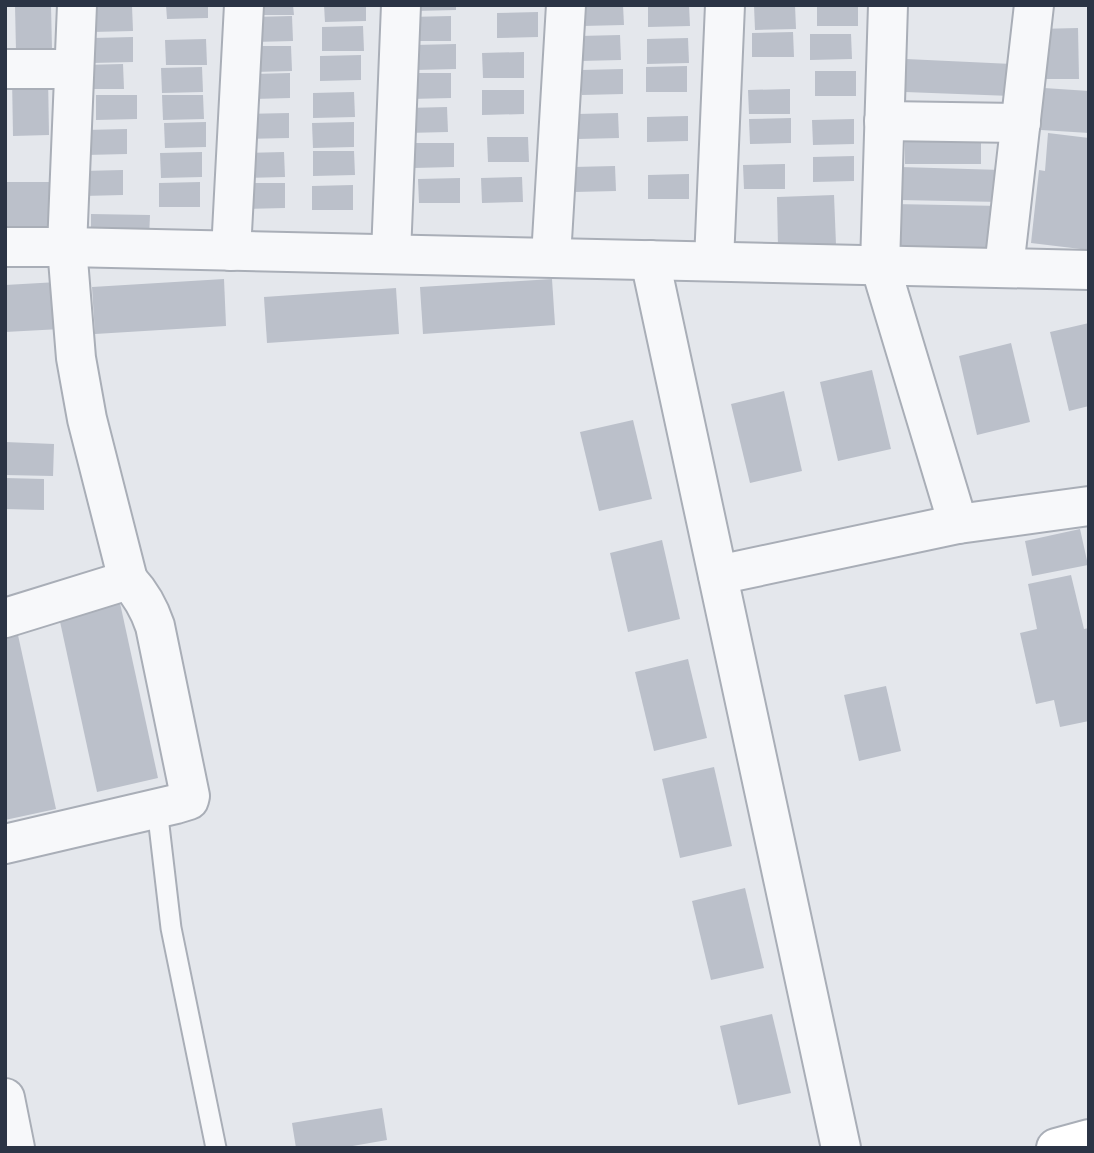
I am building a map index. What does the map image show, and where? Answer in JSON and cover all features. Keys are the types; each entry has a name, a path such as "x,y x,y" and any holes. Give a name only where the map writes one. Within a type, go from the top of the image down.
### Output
{"street":[{"path":"5,844 189,800 190,790 151,614 142,595 128,580 90,433 76,358 67,247 77,5"},
{"path":"231,251 244,5"},
{"path":"391,254 401,5"},
{"path":"551,257 566,5"},
{"path":"713,261 724,5"},
{"path":"888,5 880,265 958,524"},
{"path":"1004,268 1034,5"},
{"path":"5,69 74,69"},
{"path":"884,121 1021,122"},
{"path":"5,247 1089,270"},
{"path":"650,260 841,1148"},
{"path":"718,575 958,524 1089,506"},
{"path":"5,618 128,580"},
{"path":"5,1098 15,1148"},
{"path":"1056,1148 1089,1139"}],"lane":[{"path":"157,808 171,928 216,1148"}],"building":[{"path":"15,5 51,5 52,50 16,51"},
{"path":"166,5 208,5 208,18 167,19"},
{"path":"252,5 293,5 294,15 252,15"},
{"path":"324,5 366,5 366,21 325,22"},
{"path":"415,5 456,5 456,10 415,11"},
{"path":"582,5 623,5 624,25 582,26"},
{"path":"648,5 689,5 690,26 648,27"},
{"path":"754,5 795,5 796,29 755,30"},
{"path":"817,5 858,5 858,26 817,26"},
{"path":"132,6 133,31 92,32 91,7"},
{"path":"538,12 538,37 497,38 497,13"},
{"path":"292,16 293,41 252,42 251,17"},
{"path":"451,16 451,41 410,41 409,17"},
{"path":"363,26 364,51 322,51 322,27"},
{"path":"1078,28 1079,79 1038,79 1037,29"},
{"path":"793,32 794,57 752,57 752,33"},
{"path":"810,34 851,34 852,59 810,60"},
{"path":"620,35 621,60 580,61 579,36"},
{"path":"133,37 133,62 92,63 92,38"},
{"path":"688,38 689,63 647,64 647,39"},
{"path":"206,39 207,65 166,65 165,40"},
{"path":"456,44 456,69 415,70 414,45"},
{"path":"250,46 291,46 292,71 250,72"},
{"path":"524,52 524,78 483,78 482,53"},
{"path":"361,55 361,80 320,81 320,56"},
{"path":"906,59 1012,64 1011,96 905,92"},
{"path":"123,64 124,89 82,89 82,65"},
{"path":"687,66 687,92 646,92 646,67"},
{"path":"202,67 203,92 162,93 161,68"},
{"path":"623,69 623,94 582,95 581,70"},
{"path":"815,71 856,71 856,96 815,96"},
{"path":"290,73 290,98 249,99 249,74"},
{"path":"410,73 451,73 451,98 410,99"},
{"path":"48,76 49,135 13,136 12,77"},
{"path":"1044,88 1089,91 1089,133 1041,130"},
{"path":"790,89 790,114 749,114 748,90"},
{"path":"482,90 524,90 524,114 482,115"},
{"path":"354,92 355,117 313,118 313,93"},
{"path":"96,95 137,95 137,119 96,120"},
{"path":"162,95 203,95 204,119 163,120"},
{"path":"447,107 448,132 406,133 406,108"},
{"path":"289,113 289,138 248,139 247,114"},
{"path":"618,113 619,138 578,139 577,114"},
{"path":"688,116 688,141 647,142 647,117"},
{"path":"791,118 791,143 750,144 749,119"},
{"path":"854,119 854,144 813,145 812,120"},
{"path":"206,122 206,147 165,148 164,123"},
{"path":"354,122 354,147 313,148 312,123"},
{"path":"905,127 981,127 981,164 905,164"},
{"path":"127,129 127,154 86,155 85,130"},
{"path":"1048,133 1089,138 1089,250 1031,243 1039,170 1045,171"},
{"path":"487,137 528,137 529,162 488,162"},
{"path":"413,143 454,143 454,167 413,168"},
{"path":"313,151 354,151 355,175 313,176"},
{"path":"202,152 202,177 161,178 160,153"},
{"path":"284,152 285,177 243,178 243,153"},
{"path":"854,156 854,181 813,182 813,157"},
{"path":"785,164 785,189 744,189 743,165"},
{"path":"615,166 616,191 574,192 573,167"},
{"path":"900,167 1002,170 1001,202 899,200"},
{"path":"123,170 123,195 83,196 82,171"},
{"path":"689,174 689,199 648,199 648,175"},
{"path":"522,177 523,202 482,203 481,178"},
{"path":"460,178 460,203 419,203 418,179"},
{"path":"5,182 63,182 55,230 5,238"},
{"path":"200,182 200,207 159,207 159,183"},
{"path":"243,183 285,183 285,208 244,209"},
{"path":"353,185 353,210 312,210 312,186"},
{"path":"834,195 836,245 778,247 777,197"},
{"path":"893,204 1002,206 1001,251 892,249"},
{"path":"91,214 150,215 149,238 91,237"},
{"path":"224,279 226,326 95,334 92,287"},
{"path":"552,279 555,325 423,334 420,287"},
{"path":"58,282 61,329 5,332 5,285"},
{"path":"396,288 399,334 267,343 264,297"},
{"path":"1089,323 1089,406 1069,411 1050,332"},
{"path":"1011,343 1030,422 977,435 959,356"},
{"path":"872,370 891,449 838,461 820,382"},
{"path":"784,391 802,471 750,483 731,404"},
{"path":"633,420 652,499 599,511 580,432"},
{"path":"5,442 54,444 53,476 5,475"},
{"path":"5,478 44,479 44,510 5,509"},
{"path":"1080,529 1088,565 1032,576 1025,541"},
{"path":"662,540 680,619 628,632 610,553"},
{"path":"1071,575 1084,629 1089,628 1089,721 1060,727 1054,700 1036,704 1020,633 1037,629 1028,584"},
{"path":"120,603 158,778 97,792 59,617"},
{"path":"18,635 56,809 5,820 5,637"},
{"path":"688,659 707,738 654,751 635,672"},
{"path":"886,686 901,751 859,761 844,695"},
{"path":"714,767 732,846 680,858 662,779"},
{"path":"745,888 764,968 711,980 692,901"},
{"path":"772,1014 791,1093 738,1105 720,1026"},
{"path":"382,1108 387,1140 341,1148 296,1148 292,1123"}]}
